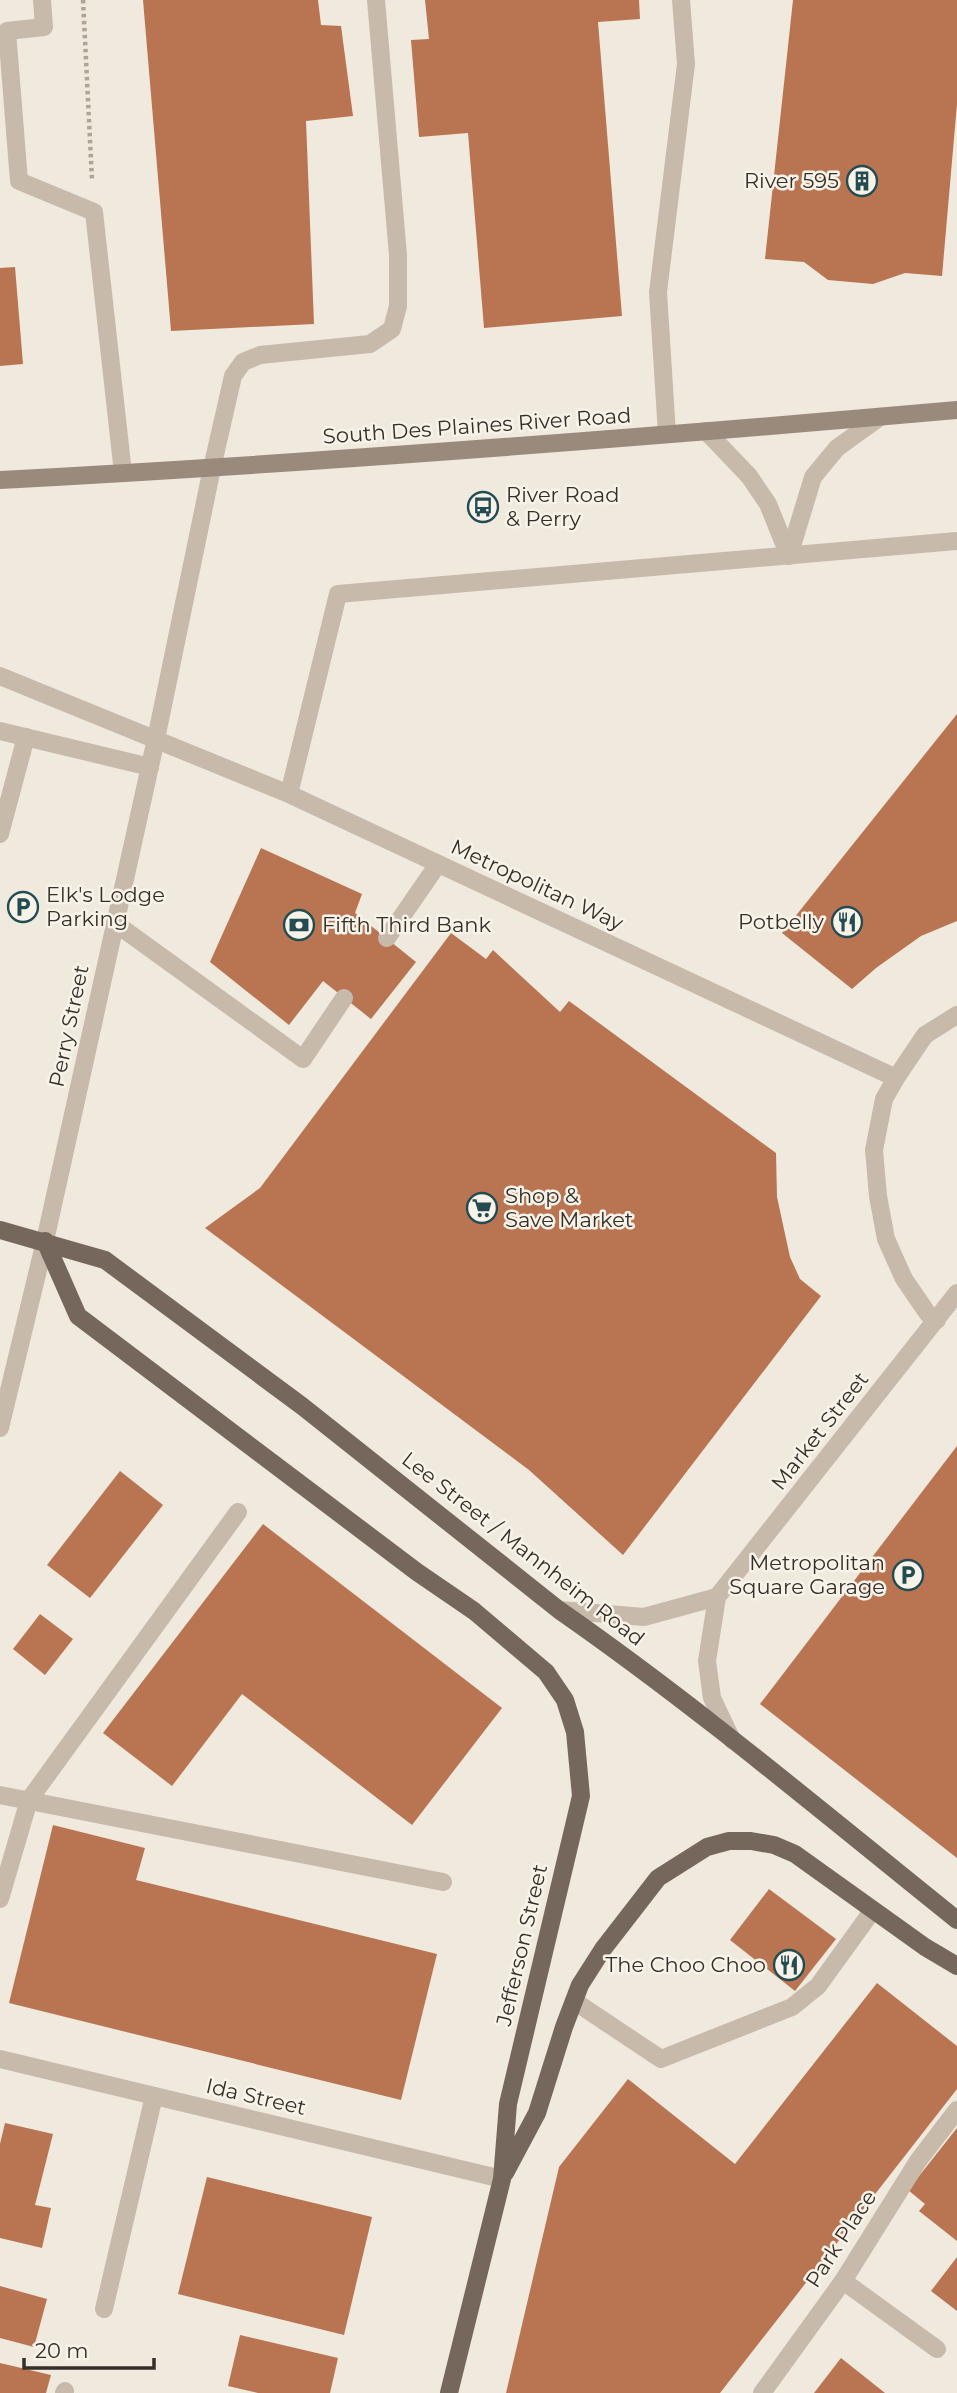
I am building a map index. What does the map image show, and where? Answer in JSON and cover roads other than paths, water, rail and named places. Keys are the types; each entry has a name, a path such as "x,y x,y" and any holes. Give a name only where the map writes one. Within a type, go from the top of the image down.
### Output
{"main road":[{"name":"South Des Plaines River Road","path":"0,480 212,468 957,410"},
{"name":"Lee Street / Mannheim Road","path":"0,1230 105,1260 302,1406 559,1610 603,1640 732,1740 957,1920"},
{"name":"Jefferson Street","path":"45,1241 78,1316 417,1572 474,1611 546,1672 565,1700 575,1732 581,1796 508,2104 502,2179 449,2393"},
{"path":"502,2179 537,2113 580,1985 603,1949 658,1878 707,1847 729,1840 751,1841 774,1845 795,1854 925,1947 957,1966"}],"street":[{"path":"42,0 44,27 7,31 19,181 94,212 123,473"},
{"name":"Perry Street","path":"0,1428 45,1241 150,767 233,376 243,362 260,355 370,344 392,328 398,306 398,255 376,0"},
{"path":"667,434 658,292 686,64 681,0"},
{"path":"789,556 813,477 837,448 880,416"},
{"path":"706,431 749,476 768,504 789,556"},
{"path":"289,793 338,594 957,541"},
{"name":"Metropolitan Way","path":"0,676 289,793 897,1078"},
{"path":"0,731 150,767"},
{"path":"0,834 26,737"},
{"path":"387,938 438,864"},
{"path":"115,923 303,1059 345,998"},
{"path":"937,1320 928,1314 904,1279 886,1239 877,1196 874,1150 884,1100 897,1078 925,1035 957,1015"},
{"name":"Market Street","path":"732,1740 712,1698 707,1661 718,1597 957,1293"},
{"path":"0,1899 29,1800 238,1512"},
{"path":"559,1610 644,1617 718,1597"},
{"path":"0,1795 443,1882"},
{"path":"574,2001 661,2059 792,2007 818,1986 873,1910"},
{"name":"Ida Street","path":"0,2059 502,2179"},
{"path":"104,2309 154,2096"},
{"name":"Park Place","path":"762,2393 843,2281 918,2161 957,2110"},
{"path":"843,2281 937,2349"}],"place":[{"name":"River 595","path":"862,181"},
{"name":"River Road & Perry","path":"483,507"},
{"name":"Elk's Lodge Parking","path":"23,907"},
{"name":"Potbelly","path":"847,922"},
{"name":"Fifth Third Bank","path":"299,925"},
{"name":"Shop & Save Market","path":"482,1208"},
{"name":"Metropolitan Square Garage","path":"908,1575"},
{"name":"The Choo Choo","path":"789,1965"}]}
